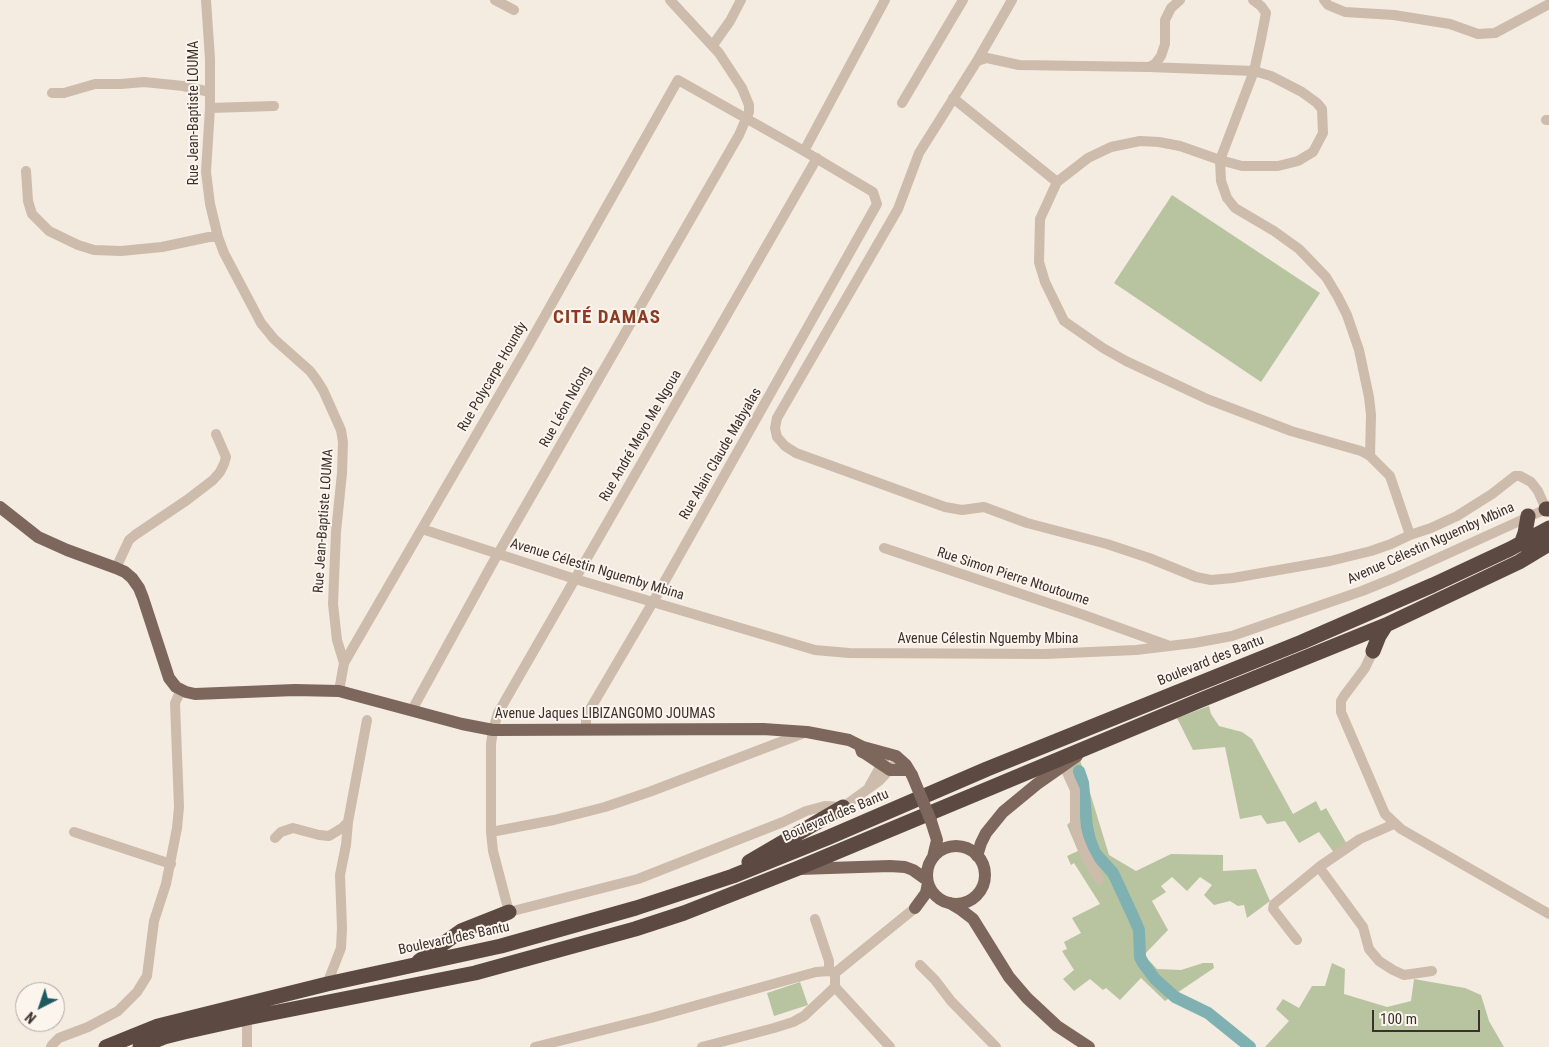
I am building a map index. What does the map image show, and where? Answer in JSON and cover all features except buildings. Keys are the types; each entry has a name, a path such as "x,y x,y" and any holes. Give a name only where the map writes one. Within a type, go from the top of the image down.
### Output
{"highway":[{"path":"1521,544 1528,516"},
{"name":"Boulevard des Bantu","path":"106,1047 158,1026 327,984 502,946 636,908 733,876 827,838 960,780 1302,642 1433,585 1521,544 1549,528"},
{"path":"140,1047 177,1034 247,1018 476,973 565,950 684,913 796,870 1386,625 1542,552 1549,544"},
{"path":"1373,651 1386,625"},
{"path":"1359,635 1369,641 1373,651"},
{"path":"733,876 738,869 811,817 842,808"},
{"path":"414,964 461,931 509,912"}],"main road":[{"path":"1,509 38,537 124,572 139,588 164,667 169,678 181,690"},
{"name":"Avenue Jaques LIBIZANGOMO JOUMAS","path":"181,690 195,694 339,690 462,724 493,730 764,728 807,732 834,737 897,756"},
{"path":"859,744 862,752 886,768 910,772"},
{"path":"977,856 980,843 1003,812 1024,794 1096,744"},
{"path":"897,756 910,772 933,826 937,844 927,869 926,894 915,908"},
{"path":"933,826 948,842 972,851 977,856 984,870 984,878 976,910 977,925"},
{"path":"933,857 944,848 959,846"},
{"path":"796,870 890,866 905,867 913,870 945,902 968,914 977,925 1009,977 1027,998 1057,1026 1089,1047"},
{"path":"915,908 926,902 966,902 979,893"}],"street":[{"name":"Rue Jean-Baptiste LOUMA","path":"206,0 210,92 206,172 210,204 218,238 261,323 274,339 310,371 316,379 341,430 342,473 336,532 333,604 337,640 344,664"},
{"path":"496,0 514,10"},
{"path":"670,0 713,46 737,80 745,95 749,112 746,119 817,158"},
{"path":"713,46 730,21 741,0"},
{"path":"804,151 885,0"},
{"path":"902,103 963,0"},
{"path":"1012,0 977,62 919,153 898,209 777,418 775,428 777,437 785,446 796,453 946,507 962,510 984,507 1027,522 1107,544 1196,577 1211,580 1330,561 1371,551 1457,516 1492,494 1515,476 1520,476 1531,482 1547,509"},
{"path":"1148,67 1155,64 1161,56 1165,44 1165,20 1171,8 1180,0"},
{"path":"1252,0 1262,6 1266,13 1254,71 1220,160 1221,181 1226,198 1235,208 1274,230 1299,249 1326,277 1347,315 1359,350 1369,397 1371,415 1370,456"},
{"path":"1324,0 1328,5 1345,12 1394,14 1450,24 1478,34 1495,33 1549,4"},
{"path":"977,62 987,58 1019,65 1254,71 1271,76 1287,84 1317,103 1322,109 1324,133 1313,152 1298,161 1288,164 1242,166 1180,146 1140,141 1111,147 1088,158 1057,182 1040,219 1038,262 1045,282 1064,321 1126,362 1207,399 1291,431 1329,441 1370,456 1390,476 1410,535"},
{"name":"Rue Polycarpe Houndy","path":"339,690 344,664 678,80 746,119"},
{"path":"52,93 64,93 95,84 144,82 183,86 210,92"},
{"path":"953,98 1057,182"},
{"path":"210,108 274,106"},
{"name":"Rue Léon Ndong","path":"412,710 499,553 746,119"},
{"name":"Rue Alain Claude Mabyalas","path":"586,729 586,716 653,602 878,204 873,192 817,158"},
{"name":"Rue André Meyo Me Ngoua","path":"509,912 493,851 491,832 491,744 498,713 817,158"},
{"path":"26,171 28,201 32,214 49,231 78,246 94,250 121,251 162,247 209,236 218,238"},
{"path":"116,568 129,540 134,535 187,500 213,480 220,472 226,457 216,434"},
{"name":"Avenue Célestin Nguemby Mbina","path":"422,529 575,579 800,646 825,651 1045,654 1136,650 1212,640 1237,634 1362,591 1420,567 1528,516 1547,509"},
{"name":"Rue Simon Pierre Ntoutoume","path":"884,548 1134,633 1155,642 1172,646"},
{"path":"1134,633 1137,636 1138,643 1136,650"},
{"path":"1373,651 1364,668 1344,696 1341,712 1384,814 1394,824 1549,914"},
{"path":"51,1047 59,1038 88,1027 118,1011 137,992 149,971 154,920 171,864 177,828 179,807 175,703 181,690"},
{"path":"327,984 340,948 342,928 340,876 367,720"},
{"path":"491,832 554,820 605,807 658,789 807,732"},
{"path":"842,808 869,787 874,776 886,768 886,758 897,756"},
{"path":"1064,766 1075,790 1074,826 1084,852 1100,879"},
{"path":"509,912 638,879 783,822 811,817"},
{"path":"275,838 281,832 293,828 328,836 348,822"},
{"path":"1297,940 1286,928 1273,906 1319,867 1360,840 1394,824"},
{"path":"74,832 171,864"},
{"path":"1319,867 1363,927 1369,949 1379,961 1393,970 1404,974 1432,971"},
{"path":"535,1047 559,1044 799,977 832,972 915,908"},
{"path":"815,919 829,961 835,987 890,1047"},
{"path":"920,965 935,980 951,1001 996,1047"},
{"path":"702,1047 793,1022 814,1009 835,987"},
{"path":"246,1047 247,1018"}],"green space":[{"path":"1172,195 1320,293 1261,382 1114,283"},
{"path":"1209,706 1211,714 1219,726 1242,732 1252,739 1293,814 1316,801 1321,811 1326,808 1348,846 1335,854 1319,832 1299,843 1285,821 1267,824 1261,815 1240,819 1225,747 1193,750 1177,718"},
{"path":"1080,760 1109,855 1136,871 1171,854 1223,855 1223,871 1256,869 1270,901 1247,918 1244,905 1238,906 1230,901 1214,905 1204,895 1212,885 1200,877 1187,891 1172,877 1161,886 1166,892 1152,901 1168,930 1144,955 1157,969 1181,970 1203,963 1213,963 1214,968 1165,1001 1141,978 1120,1000 1106,988 1103,990 1090,979 1074,991 1063,979 1074,970 1062,951 1067,949 1064,942 1081,933 1072,918 1100,904 1074,863 1071,865 1067,856 1078,851 1067,825 1079,814 1064,770"},
{"path":"1332,963 1345,969 1344,994 1387,1007 1411,1001 1414,979 1465,988 1481,995 1489,1021 1504,1047 1265,1047 1289,1021 1276,1009 1283,999 1299,1008 1312,986 1325,986"},
{"path":"800,982 808,1005 774,1016 767,993"}],"waterway":[{"path":"1079,771 1083,783 1090,840 1095,853 1113,873 1133,916 1139,930 1140,957 1143,963 1155,979 1175,997 1208,1013 1250,1047"}],"district":[{"name":"CITÉ DAMAS","path":"607,318"}]}
